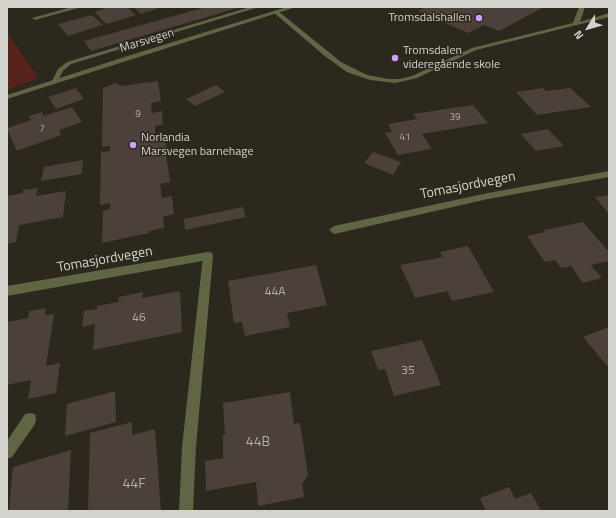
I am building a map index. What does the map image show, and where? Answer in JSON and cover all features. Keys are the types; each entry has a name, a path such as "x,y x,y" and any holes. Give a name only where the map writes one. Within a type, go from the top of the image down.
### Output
{"street":[{"path":"35,18 79,7"},
{"path":"55,81 63,66 68,63 256,7"},
{"name":"Marsvegen","path":"7,97 293,7"},
{"path":"576,24 582,7"},
{"path":"276,12 352,72 375,79 399,81 419,74 473,49 609,15"},
{"name":"Tomasjordvegen","path":"334,230 488,196 609,174"},
{"name":"Tomasjordvegen","path":"7,291 208,256 189,447 186,511"},
{"path":"7,452 30,419"}],"shaded area":[{"path":"7,32 38,78 7,90"}],"building":[{"path":"109,7 127,7 136,15 106,24 95,12"},
{"path":"134,7 162,7 141,14"},
{"path":"206,7 241,7 91,51 84,41"},
{"name":"Tromsdalshallen","path":"425,7 544,7 499,31 484,25 468,33 418,11"},
{"path":"92,15 103,25 68,36 58,24"},
{"path":"158,81 161,101 151,103 152,113 162,111 163,125 155,126 155,137 165,136 166,150 151,153 151,156 166,154 170,182 160,184 162,198 172,196 174,214 163,217 164,228 149,231 149,233 102,243 103,211 110,209 110,203 100,205 101,152 110,151 110,146 102,147 103,88 116,83 121,86"},
{"path":"216,85 225,92 195,106 186,99"},
{"path":"76,88 84,99 56,109 48,97"},
{"path":"543,88 546,91 570,88 591,107 537,115 516,92"},
{"path":"473,105 488,123 422,134 432,149 398,155 385,133 392,132 388,124 417,119 413,114"},
{"path":"72,107 82,122 59,130 61,135 17,151 7,128 31,120 29,116 42,112 44,116"},
{"path":"548,129 564,146 536,151 521,134"},
{"path":"373,152 401,162 393,175 364,163"},
{"path":"83,160 82,174 41,181 44,167"},
{"path":"38,188 36,196 66,191 63,217 19,225 16,242 7,244 7,196 23,193 23,190"},
{"path":"609,195 609,214 595,197"},
{"path":"243,207 246,217 185,230 184,219"},
{"path":"583,222 609,252 609,261 591,265 602,278 583,283 571,266 561,268 555,260 545,262 527,236 545,232 544,230"},
{"path":"468,246 494,292 452,301 447,291 415,298 400,265 443,257 440,252"},
{"path":"316,265 327,305 287,313 290,327 245,336 242,322 234,323 228,281"},
{"path":"180,291 182,332 93,350 95,324 82,327 84,311 97,309 97,306 118,302 119,297 143,292 142,298"},
{"path":"46,308 45,315 54,314 46,366 60,363 56,393 28,399 31,380 7,385 7,322 28,318 29,311"},
{"path":"609,327 609,368 583,337"},
{"path":"422,340 441,385 394,396 385,369 378,370 371,351"},
{"path":"115,391 116,422 65,436 67,404"},
{"path":"290,392 294,424 300,423 308,475 302,484 304,497 258,506 256,482 206,491 205,461 223,458 223,435 225,435 223,403"},
{"path":"132,422 132,435 155,429 161,511 88,511 90,433"},
{"path":"71,450 68,511 9,511 13,467"},
{"path":"509,487 515,499 531,493 541,511 486,511 480,498"}],"place":[{"name":"Tromsdalshallen","path":"479,18"},
{"name":"Tromsdalen videregående skole","path":"395,58"},
{"name":"Norlandia Marsvegen barnehage","path":"133,145"}]}
